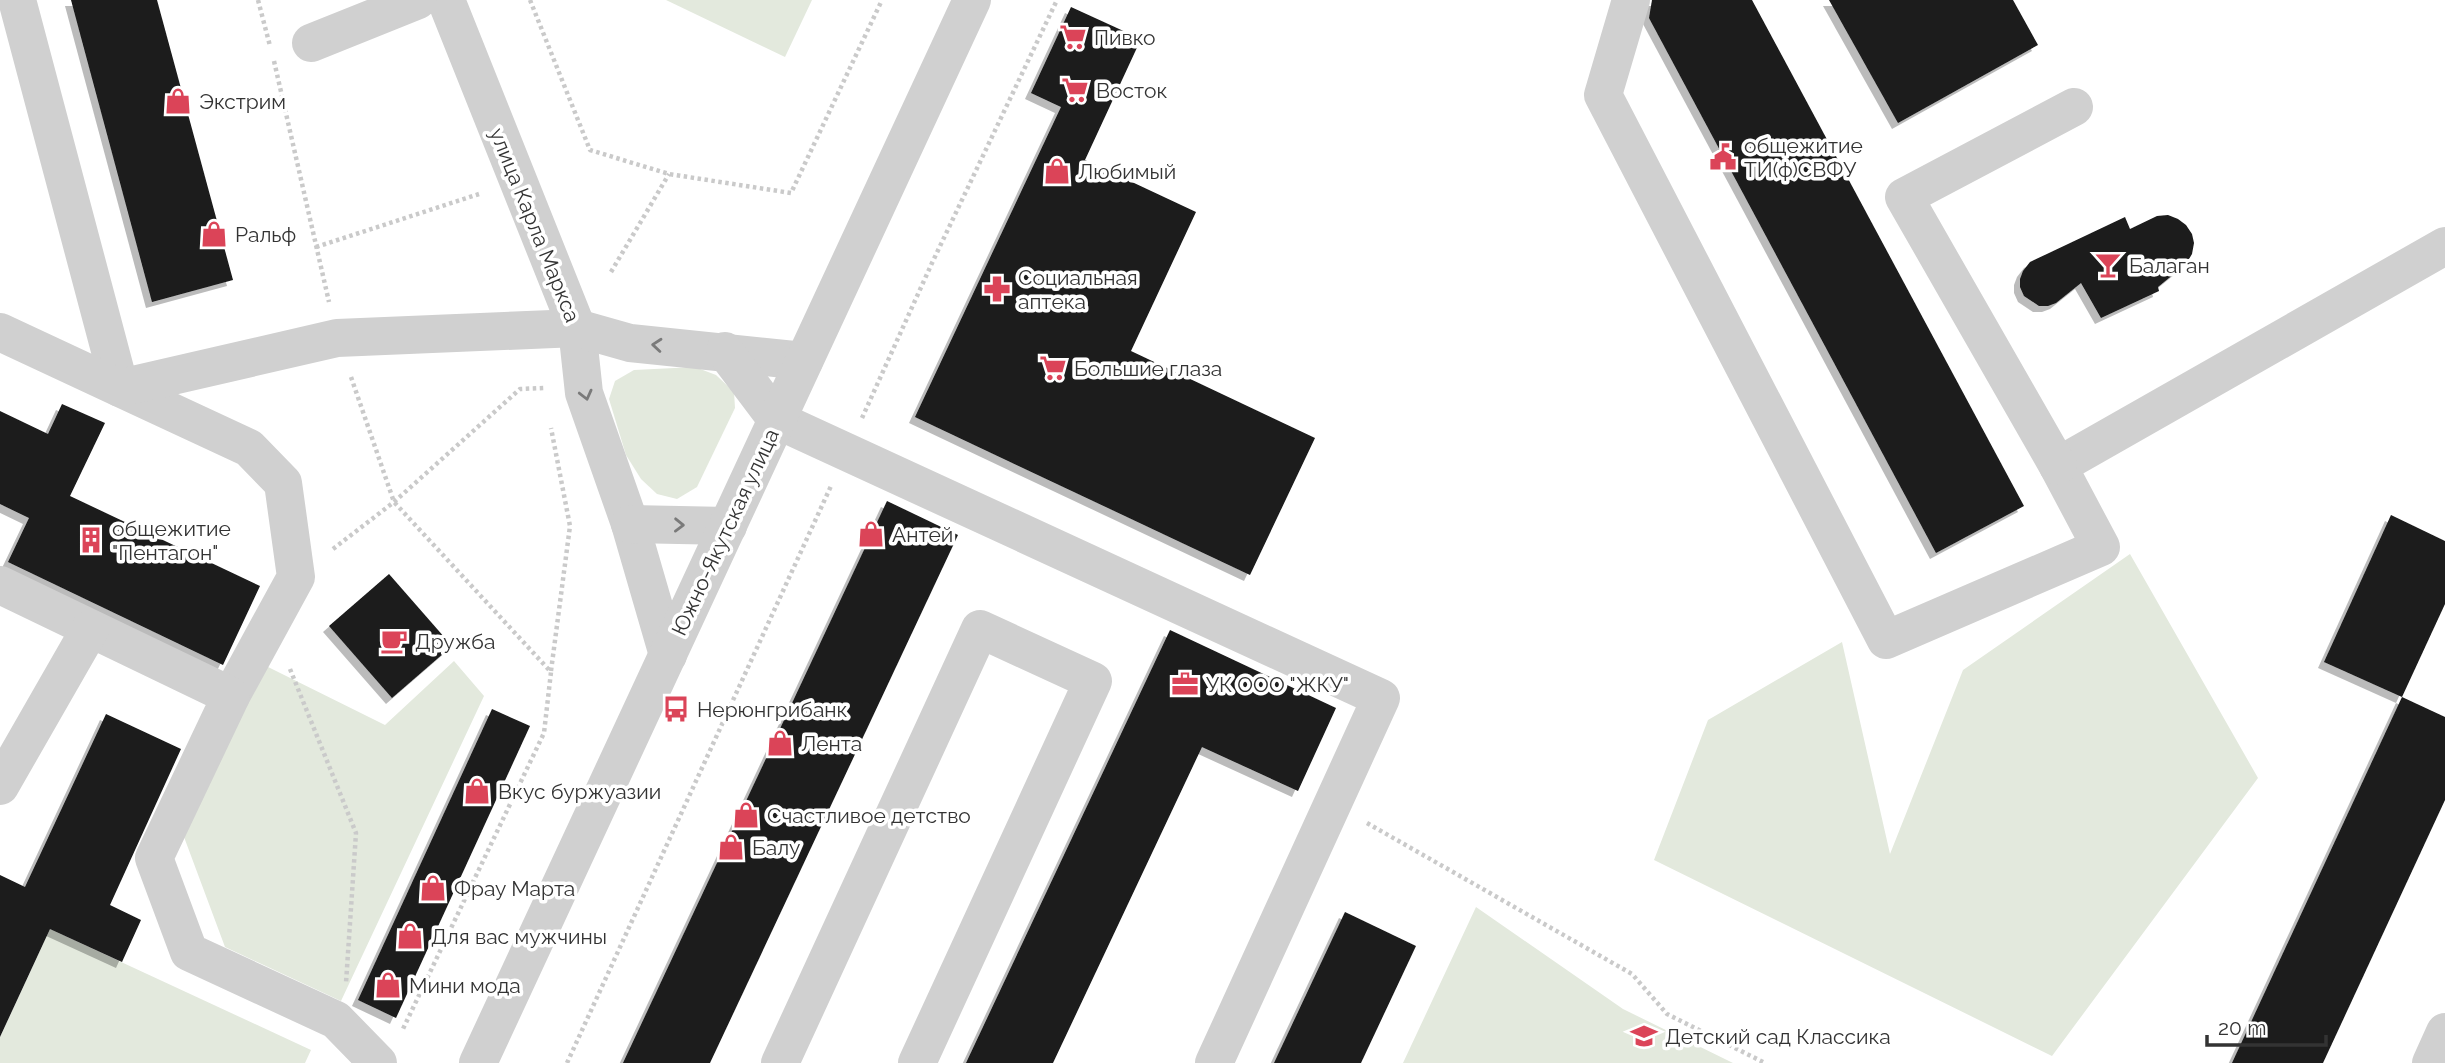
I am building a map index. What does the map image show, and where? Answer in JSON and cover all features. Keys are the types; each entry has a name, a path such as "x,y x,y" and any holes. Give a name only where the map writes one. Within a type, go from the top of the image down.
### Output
{"street":[{"path":"17,0 120,388"},
{"path":"311,43 418,0"},
{"name":"улица Карла Маркса","path":"446,0 577,328 584,393 630,524 668,655"},
{"name":"Южно-Якутская улица","path":"478,1063 972,0"},
{"path":"1631,0 1603,95 1886,640 2101,547 1904,197 2074,107"},
{"path":"2057,466 2445,246"},
{"path":"120,388 337,338 577,328 630,343 804,361"},
{"path":"0,332 249,447 283,483 296,577 231,696 154,858 189,952 336,1020 388,1051"},
{"path":"725,352 777,421 1381,698 1214,1063"},
{"path":"630,524 728,526"},
{"path":"0,585 231,696"},
{"path":"0,786 90,629"},
{"path":"780,1063 980,629 1093,681 917,1063"},
{"path":"2431,1063 2445,1032"}],"path":[{"path":"258,0 337,338 394,502 551,672"},
{"path":"530,0 590,150 669,174 791,193 882,0"},
{"path":"568,1063 932,263 1057,0"},
{"path":"611,272 669,174"},
{"path":"316,247 479,194"},
{"path":"296,577 394,502 520,389 544,387 546,399"},
{"path":"388,1051 544,733 570,526 551,425"},
{"path":"271,622 356,833 346,990"},
{"path":"1333,804 1632,974 1667,1014 1765,1063"}],"shaded area":[{"path":"666,0 812,0 785,57"},
{"path":"695,367 716,375 734,392 735,408 697,487 677,499 657,494 641,479 626,455 609,399 615,381 634,370"},
{"path":"2130,554 2258,778 2052,1056 1654,860 1708,720 1842,642 1890,854 1963,670"},
{"path":"454,661 484,696 341,1001 225,947 184,837 262,664 385,725"},
{"path":"1476,907 1623,1009 1733,1063 1403,1063"},
{"path":"50,929 311,1050 305,1063 0,1063 0,1037"}],"building":[{"path":"71,0 157,0 233,280 152,302"},
{"path":"1652,0 1752,0 2024,506 1936,553 1649,18"},
{"path":"1829,0 2013,0 2038,45 1898,123"},
{"name":"Большие глаза","path":"1071,7 1141,39 1085,160 1196,212 1131,351 1315,438 1250,575 915,417 1061,107 1031,93"},
{"path":"2168,215 2186,225 2194,243 2186,264 2158,287 2159,291 2101,318 2081,283 2056,303 2048,306 2039,306 2024,296 2020,279 2030,262 2125,217 2130,229 2157,216"},
{"name":"общежитие \"Пентагон\"","path":"62,404 105,423 70,496 260,586 223,665 8,562 29,518 0,504 0,411 48,434"},
{"path":"887,501 958,535 710,1063 623,1063"},
{"path":"2391,515 2445,541 2445,604 2402,697 2324,662"},
{"name":"Дружба","path":"389,574 452,646 392,698 329,626"},
{"path":"1170,630 1336,708 1298,791 1202,747 1053,1063 966,1063"},
{"path":"2402,697 2445,717 2445,800 2323,1063 2232,1063"},
{"path":"492,709 530,726 396,1018 358,1000"},
{"path":"106,714 181,749 110,905 141,920 122,962 50,929 0,1037 0,875 25,887"},
{"path":"1345,912 1416,946 1361,1063 1274,1063"}],"place":[{"name":"Пивко","path":"1073,37"},
{"name":"Восток","path":"1075,90"},
{"name":"Экстрим","path":"178,101"},
{"name":"общежитие ТИ(ф)СВФУ","path":"1723,157"},
{"name":"Любимый","path":"1057,171"},
{"name":"Ральф","path":"214,234"},
{"name":"Балаган","path":"2108,265"},
{"name":"Социальная аптека","path":"997,289"},
{"name":"Большие глаза","path":"1053,368"},
{"name":"Антей","path":"871,534"},
{"name":"общежитие \"Пентагон\"","path":"91,540"},
{"name":"Дружба","path":"394,641"},
{"name":"УК ООО \"ЖКУ\"","path":"1185,684"},
{"name":"Нерюнгрибанк","path":"676,709"},
{"name":"Лента","path":"780,743"},
{"name":"Вкус буржуазии","path":"477,791"},
{"name":"Счастливое детство","path":"746,815"},
{"name":"Балу","path":"731,847"},
{"name":"Фрау Марта","path":"433,888"},
{"name":"Для вас мужчины","path":"410,936"},
{"name":"Мини мода","path":"388,985"},
{"name":"Детский сад Классика","path":"1644,1036"}]}
